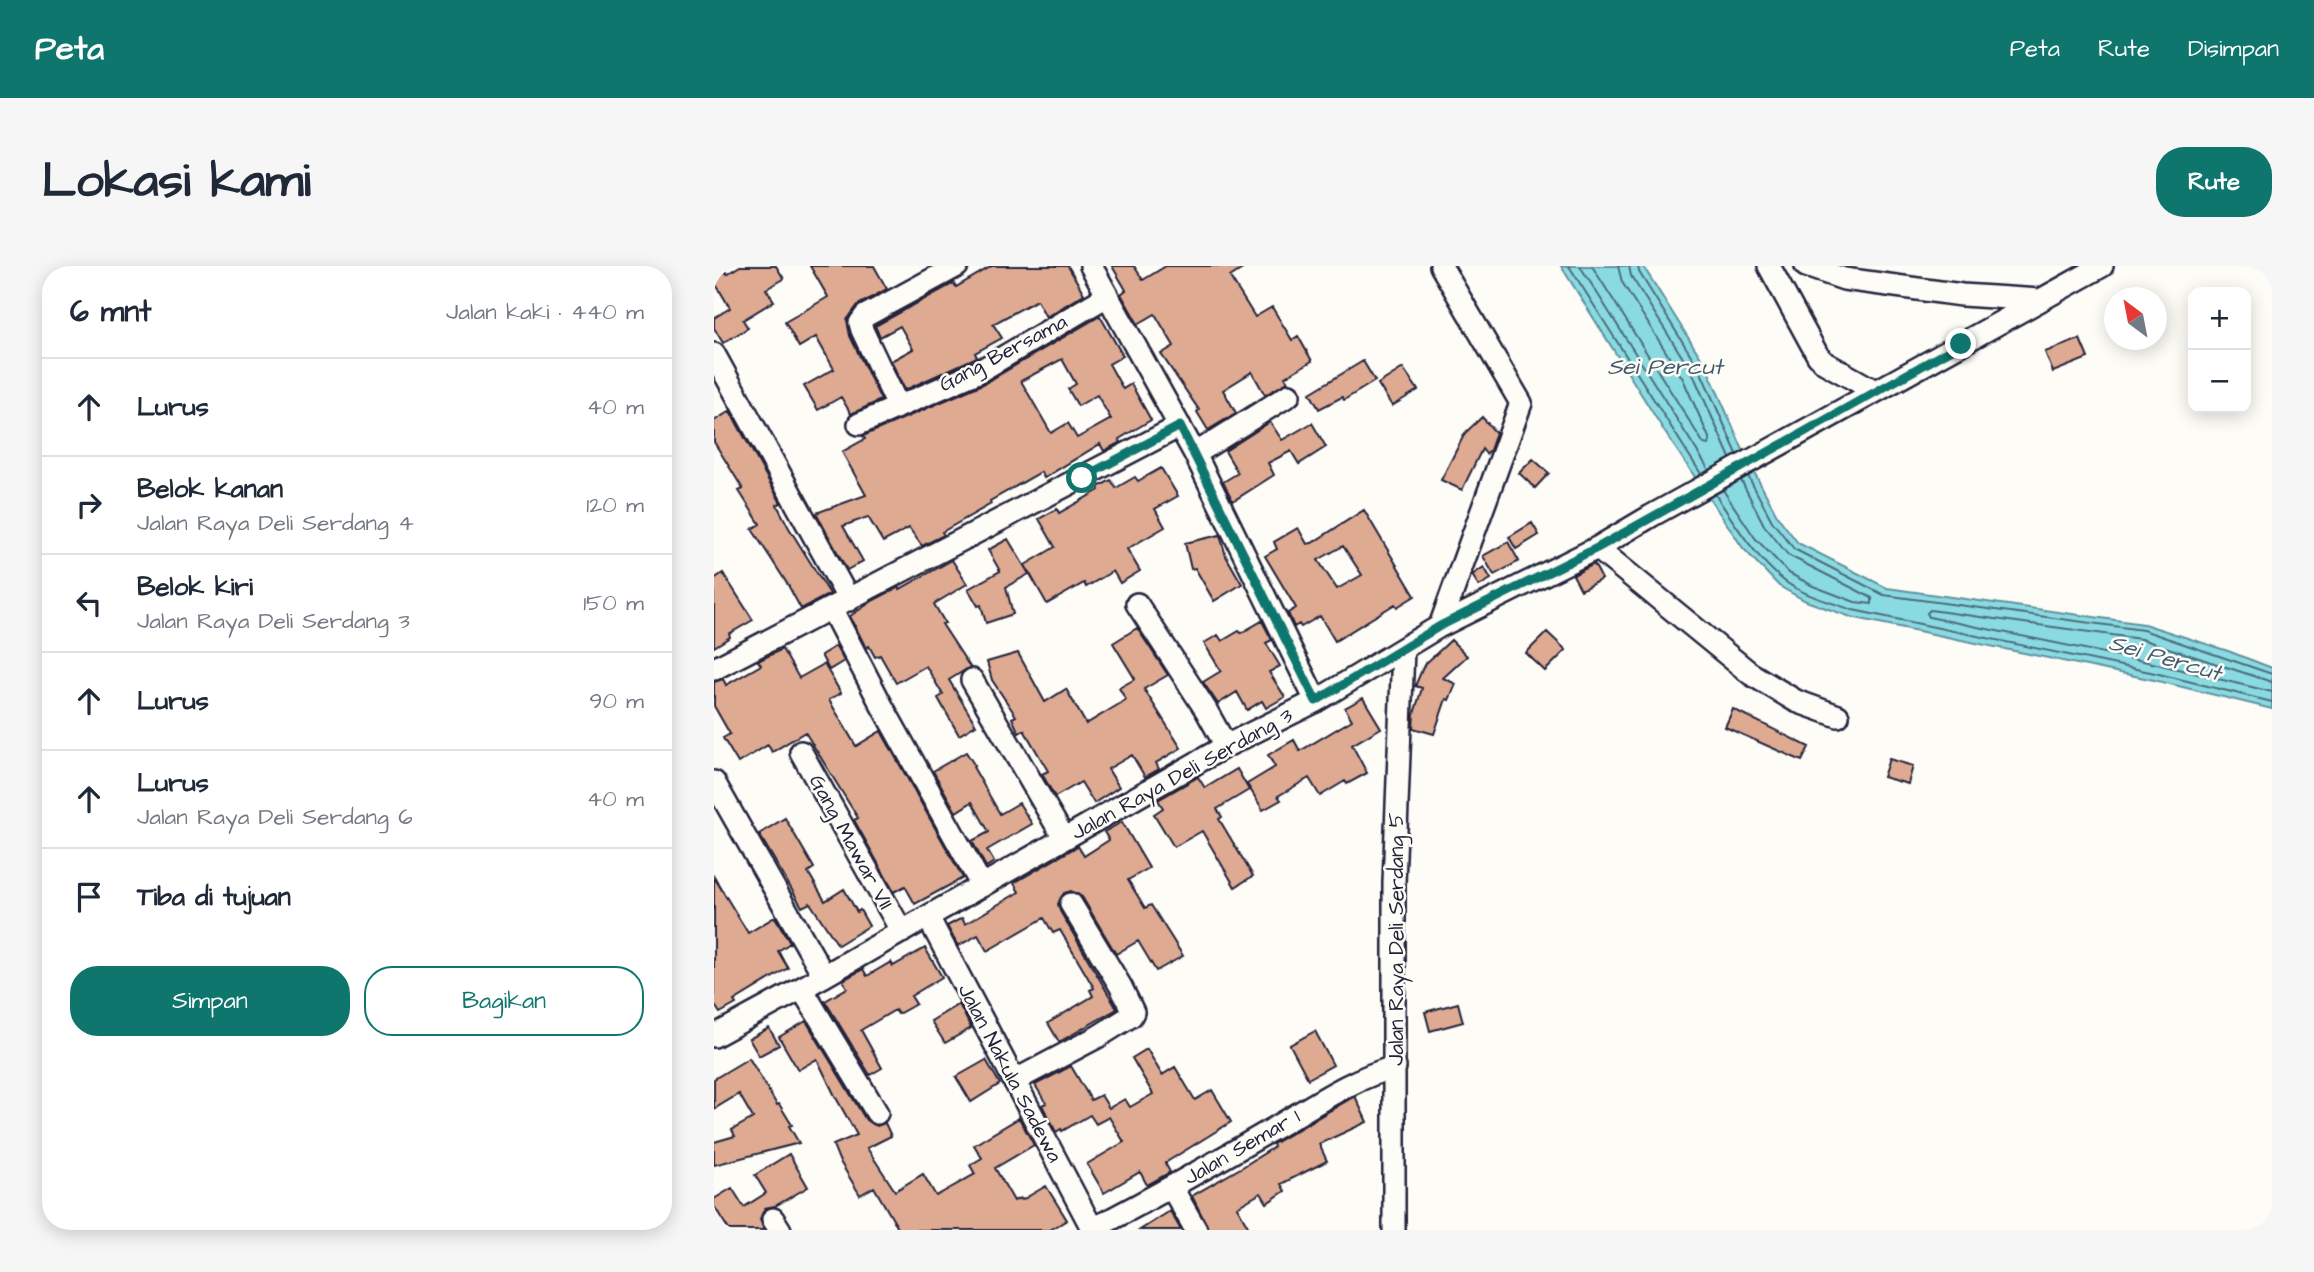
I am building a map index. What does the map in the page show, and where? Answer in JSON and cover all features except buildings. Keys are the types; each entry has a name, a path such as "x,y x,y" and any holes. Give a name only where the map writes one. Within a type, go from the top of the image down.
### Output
{"street":[{"path":"898,406 860,323 864,316 957,266"},
{"path":"1091,266 1195,454 1316,701"},
{"path":"1440,626 1521,402 1441,266"},
{"path":"1769,266 1818,356 1870,394"},
{"path":"1806,266 1844,279 1962,295 2040,300"},
{"name":"Jalan Raya Deli Serdang 3","path":"714,1036 802,989 1226,746 1316,701 1440,626 1597,548 2102,266"},
{"name":"Gang Bersama","path":"859,424 978,372 1107,296"},
{"path":"714,354 840,604 882,706 982,886"},
{"path":"1195,454 1289,395"},
{"path":"714,669 1180,426"},
{"path":"1597,548 1751,674 1796,701 1838,716"},
{"path":"1137,604 1206,710 1226,746"},
{"name":"Jalan Raya Deli Serdang 5","path":"1394,1230 1389,1069 1403,649"},
{"path":"972,680 1064,838"},
{"name":"Gang Mawar VII","path":"802,752 902,932"},
{"path":"714,782 824,976"},
{"path":"1014,1081 1099,1036 1131,1016 1133,1012 1071,904"},
{"name":"Jalan Nakula Sadewa","path":"928,917 1092,1230"},
{"path":"802,989 877,1113"},
{"name":"Jalan Semar 1","path":"1092,1230 1172,1188 1346,1087 1389,1069"},
{"path":"1172,1188 1196,1230"}],"water":[{"name":"Sei Percut","path":"1561,266 1643,266 1706,366 1747,459 1778,517 1798,543 1887,588 2144,624 2228,651 2272,668 2272,709 2154,680 1851,617 1806,601 1779,586 1743,548 1668,437"}],"route":[{"path":"1082,478 1180,426 1316,701 1440,626 1597,548 1961,344"}]}
